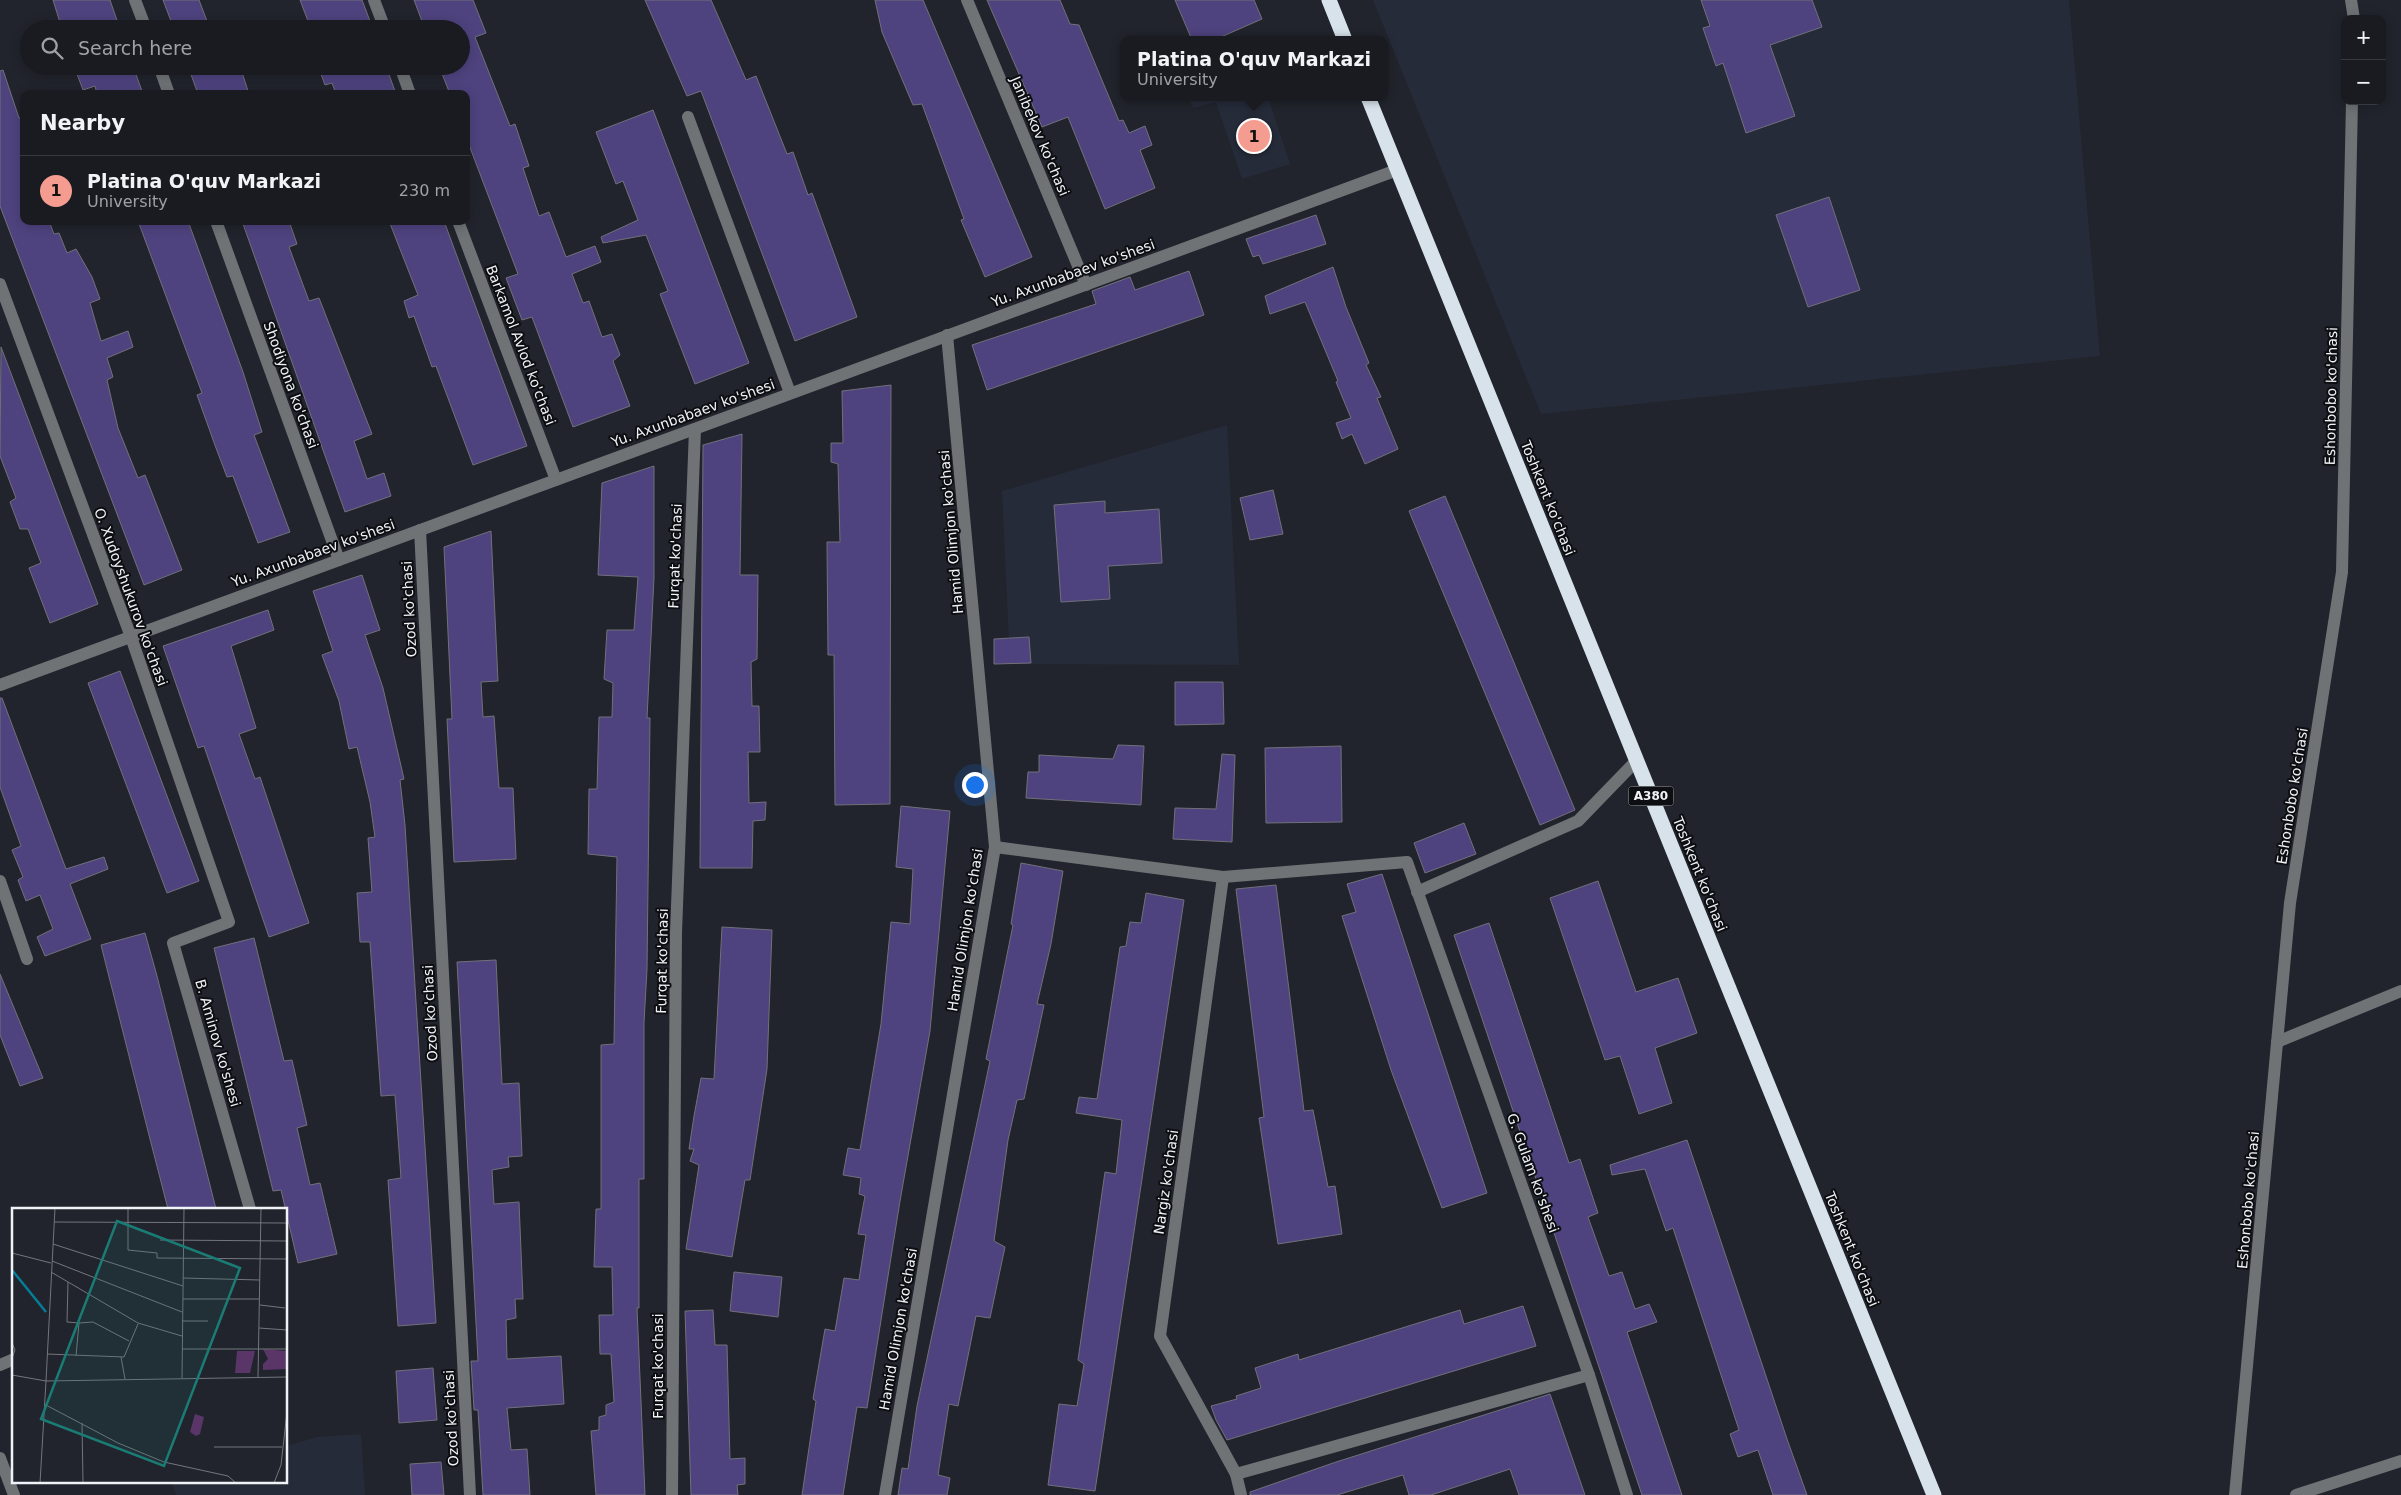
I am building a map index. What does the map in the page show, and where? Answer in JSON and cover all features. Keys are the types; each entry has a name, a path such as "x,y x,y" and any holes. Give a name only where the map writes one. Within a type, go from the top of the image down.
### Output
{"highway":[{"path":"1329,0 1343,36"},
{"name":"Toshkent ko'chasi","path":"1370,101 1934,1495"}],"street":[{"path":"135,0 143,20"},
{"path":"374,0 382,20"},
{"name":"Janibekov ko'chasi","path":"967,0 1086,284"},
{"path":"2351,0 2353,15"},
{"path":"162,75 168,90"},
{"path":"403,75 409,90"},
{"name":"Eshonbobo ko'chasi","path":"2235,1495 2290,903 2342,572 2352,105"},
{"path":"688,118 790,394"},
{"name":"Yu. Axunbabaev ko'shesi","path":"0,685 1397,170"},
{"name":"Shodiyona ko'chasi","path":"217,225 339,560"},
{"name":"Barkamol Avlod ko'chasi","path":"460,225 556,480"},
{"name":"O. Xudoyshukurov ko'chasi","path":"0,284 131,637 229,922"},
{"name":"Hamid Olimjon ko'chasi","path":"884,1495 995,847 948,335"},
{"name":"Furqat ko'chasi","path":"672,1495 676,933 695,428"},
{"name":"Ozod ko'chasi","path":"420,530 470,1495"},
{"path":"1417,892 1578,821 1636,761"},
{"path":"995,847 1223,877"},
{"name":"G. Gulam ko'shesi","path":"1223,877 1407,862 1589,1375 1627,1495"},
{"name":"Nargiz ko'chasi","path":"1223,877 1160,1336 1236,1474 1242,1495"},
{"path":"0,881 27,959"},
{"name":"B. Aminov ko'shesi","path":"229,922 173,943 250,1208"},
{"path":"2278,1042 2401,991"},
{"path":"0,1365 12,1360"},
{"path":"1236,1474 1589,1375"},
{"path":"0,1458 14,1495"},
{"path":"2296,1495 2401,1461"}],"shaded area":[{"path":"1373,0 2069,0 2100,356 1541,414"},
{"path":"1190,101 1269,101 1290,164 1242,179 1216,102 1193,108"},
{"path":"1227,425 1239,665 1010,664 1002,491"},
{"path":"361,1434 365,1495 176,1495 171,1482 288,1482 288,1445 317,1437"}],"building":[{"path":"53,0 110,0 117,20 59,20"},
{"path":"163,0 199,0 207,20 171,20"},
{"path":"300,0 362,0 370,20 308,20"},
{"path":"414,0 473,0 486,33 475,37 510,126 515,124 529,166 523,168 539,216 549,212 566,257 595,246 601,262 572,274 583,303 589,301 602,337 612,334 620,355 613,361 630,406 573,427 532,317 522,320 506,278 518,274 470,148 470,90 448,90 443,75 470,75 470,20 422,20"},
{"path":"645,0 711,0 746,80 756,76 787,154 793,152 808,195 812,193 857,317 795,341 701,91 687,96"},
{"path":"875,0 923,0 1032,257 985,277 961,220 964,219 922,104 913,105 882,32"},
{"path":"987,0 1060,0 1070,24 1079,25 1119,121 1123,120 1129,133 1145,126 1152,145 1140,150 1155,188 1105,209 1068,117 1042,127"},
{"path":"1175,0 1254,0 1262,19 1223,36 1190,36"},
{"path":"1701,0 1812,0 1822,27 1770,45 1795,116 1746,133 1723,63 1716,66 1703,28 1710,26"},
{"path":"3,70 20,118 20,225 51,225 54,234 59,233 67,253 76,249 92,277 100,299 90,303 101,341 128,331 133,347 107,358 113,377 107,380 118,428 138,478 145,475 182,570 144,585 0,206 0,71"},
{"path":"77,75 136,75 142,90 96,90 95,86 83,90"},
{"path":"191,75 243,75 248,90 197,90"},
{"path":"321,75 389,75 395,90 335,90 332,83 325,85"},
{"path":"653,110 749,363 695,384 660,294 668,291 646,235 603,243 601,237 638,220 623,181 616,184 596,132"},
{"path":"1829,197 1860,290 1808,307 1776,215"},
{"path":"1316,215 1326,244 1263,264 1259,255 1253,257 1246,239"},
{"path":"139,225 189,225 243,372 262,432 254,435 290,532 258,543 233,476 227,477 216,448 197,395 202,393"},
{"path":"243,225 290,225 297,244 289,247 309,301 319,298 372,434 354,441 367,479 384,473 391,496 345,512"},
{"path":"391,225 445,225 527,446 473,465 436,366 432,367 414,316 409,318 404,301 418,295"},
{"path":"1333,267 1346,307 1369,363 1366,365 1381,397 1377,398 1398,449 1365,464 1352,434 1342,439 1336,423 1351,418 1336,382 1338,381 1305,302 1270,314 1265,296"},
{"path":"1189,271 1204,315 987,390 972,345 1096,304 1092,291 1130,277 1135,290"},
{"path":"1,347 98,604 50,623 29,568 41,563 28,529 20,529 10,502 16,498 0,456"},
{"path":"891,385 890,804 835,805 834,655 828,655 827,542 840,542 838,464 831,462 831,443 843,443 842,391"},
{"path":"742,434 740,575 758,575 757,659 751,662 752,706 759,706 760,752 748,752 749,803 766,802 765,820 753,821 752,868 700,868 703,445"},
{"path":"654,466 654,578 647,718 650,718 647,969 644,1023 644,1179 639,1179 639,1308 637,1308 645,1495 596,1495 591,1431 599,1430 599,1417 606,1415 606,1405 614,1402 611,1354 600,1354 599,1315 613,1315 612,1267 594,1267 596,1209 601,1209 601,1045 614,1044 617,857 588,854 589,789 597,789 599,717 612,717 613,683 604,679 607,630 634,630 638,577 598,575 602,483"},
{"path":"1273,490 1283,534 1250,540 1240,498"},
{"path":"1445,496 1575,810 1540,825 1409,511"},
{"path":"1105,501 1105,513 1159,509 1162,563 1108,566 1110,599 1061,602 1054,505"},
{"path":"491,531 498,681 481,682 483,717 494,716 499,788 513,788 516,859 454,862 447,719 452,719 444,547"},
{"path":"362,575 380,630 365,635 383,688 404,779 400,780 405,825 436,1323 398,1326 388,1180 401,1178 395,1095 381,1096 370,942 360,942 357,893 372,892 368,838 375,837 370,802 357,747 349,749 339,701 322,655 333,651 313,591"},
{"path":"268,610 274,630 231,646 256,728 239,734 255,779 260,777 309,923 269,937 204,746 198,748 163,646"},
{"path":"1029,637 1031,663 994,664 994,639"},
{"path":"120,671 199,881 167,893 88,683"},
{"path":"1175,682 1223,682 1224,724 1175,725"},
{"path":"0,698 2,698 66,869 104,857 108,869 70,884 91,939 45,956 37,937 53,929 40,895 26,901 18,880 23,877 12,850 21,846 0,787"},
{"path":"1118,745 1144,746 1141,805 1026,798 1028,772 1039,772 1039,755 1113,759"},
{"path":"1341,746 1342,822 1266,823 1265,748"},
{"path":"1222,754 1235,755 1232,842 1173,839 1175,808 1216,809"},
{"path":"901,806 950,811 930,1031 900,1201 867,1408 857,1407 843,1495 802,1495 816,1401 813,1399 825,1329 835,1331 844,1278 859,1280 866,1235 858,1234 865,1196 859,1194 861,1178 843,1175 848,1148 860,1150 881,1024 891,922 910,924 913,869 896,867"},
{"path":"1464,823 1476,854 1425,873 1414,843"},
{"path":"1021,863 1063,871 1051,944 1037,1004 1044,1005 1024,1099 1017,1100 1008,1140 994,1241 1005,1247 990,1318 976,1316 958,1406 949,1404 938,1475 950,1478 947,1495 898,1495 902,1468 908,1469 917,1406 990,1061 986,1059 1013,925 1011,924"},
{"path":"1382,874 1487,1193 1442,1208 1391,1070 1342,916 1356,912 1347,884"},
{"path":"1598,881 1636,992 1678,978 1697,1033 1655,1048 1672,1103 1639,1114 1620,1056 1605,1060 1550,898"},
{"path":"1276,885 1304,1111 1313,1110 1328,1187 1335,1186 1342,1234 1278,1244 1259,1118 1264,1117 1236,889"},
{"path":"1146,893 1184,900 1095,1491 1048,1485 1059,1404 1077,1406 1084,1364 1078,1360 1105,1172 1116,1174 1122,1120 1076,1113 1079,1097 1097,1099 1120,947 1126,946 1130,922 1141,923"},
{"path":"1489,923 1569,1163 1580,1159 1598,1213 1588,1217 1609,1276 1622,1272 1635,1309 1649,1304 1657,1322 1627,1332 1682,1495 1642,1495 1454,935"},
{"path":"722,927 772,930 767,1069 750,1180 745,1180 732,1257 686,1249 699,1165 690,1161 694,1149 689,1149 694,1116 701,1078 714,1079"},
{"path":"145,933 216,1208 168,1208 101,945"},
{"path":"254,938 284,1061 292,1060 307,1125 297,1128 310,1185 320,1183 337,1254 298,1263 288,1220 288,1208 285,1208 281,1190 273,1191 214,948"},
{"path":"496,960 502,1084 519,1083 522,1156 508,1157 509,1167 492,1170 494,1204 519,1202 523,1299 515,1299 516,1318 506,1320 507,1359 561,1356 564,1404 507,1408 511,1450 527,1449 530,1495 483,1495 478,1410 474,1410 471,1361 478,1361 457,962"},
{"path":"0,974 43,1078 20,1086 0,1035"},
{"path":"1687,1140 1807,1495 1773,1495 1758,1450 1738,1457 1730,1434 1739,1430 1673,1228 1666,1231 1645,1169 1612,1175 1610,1165"},
{"path":"734,1272 782,1277 778,1317 730,1311"},
{"path":"1523,1306 1536,1346 1227,1440 1211,1406 1237,1399 1236,1396 1261,1388 1255,1368 1298,1354 1299,1360 1460,1310 1464,1324"},
{"path":"713,1310 715,1345 727,1345 730,1459 745,1458 745,1484 737,1485 738,1495 691,1495 685,1311"},
{"path":"433,1368 437,1420 399,1423 396,1371"},
{"path":"1550,1394 1585,1495 1519,1495 1510,1469 1431,1495 1409,1495 1403,1475 1337,1495 1250,1495 1250,1492 1333,1463"},
{"path":"441,1462 444,1495 412,1495 410,1464"}],"place":[{"name":"Platina O'quv Markazi","path":"1254,136"}]}
